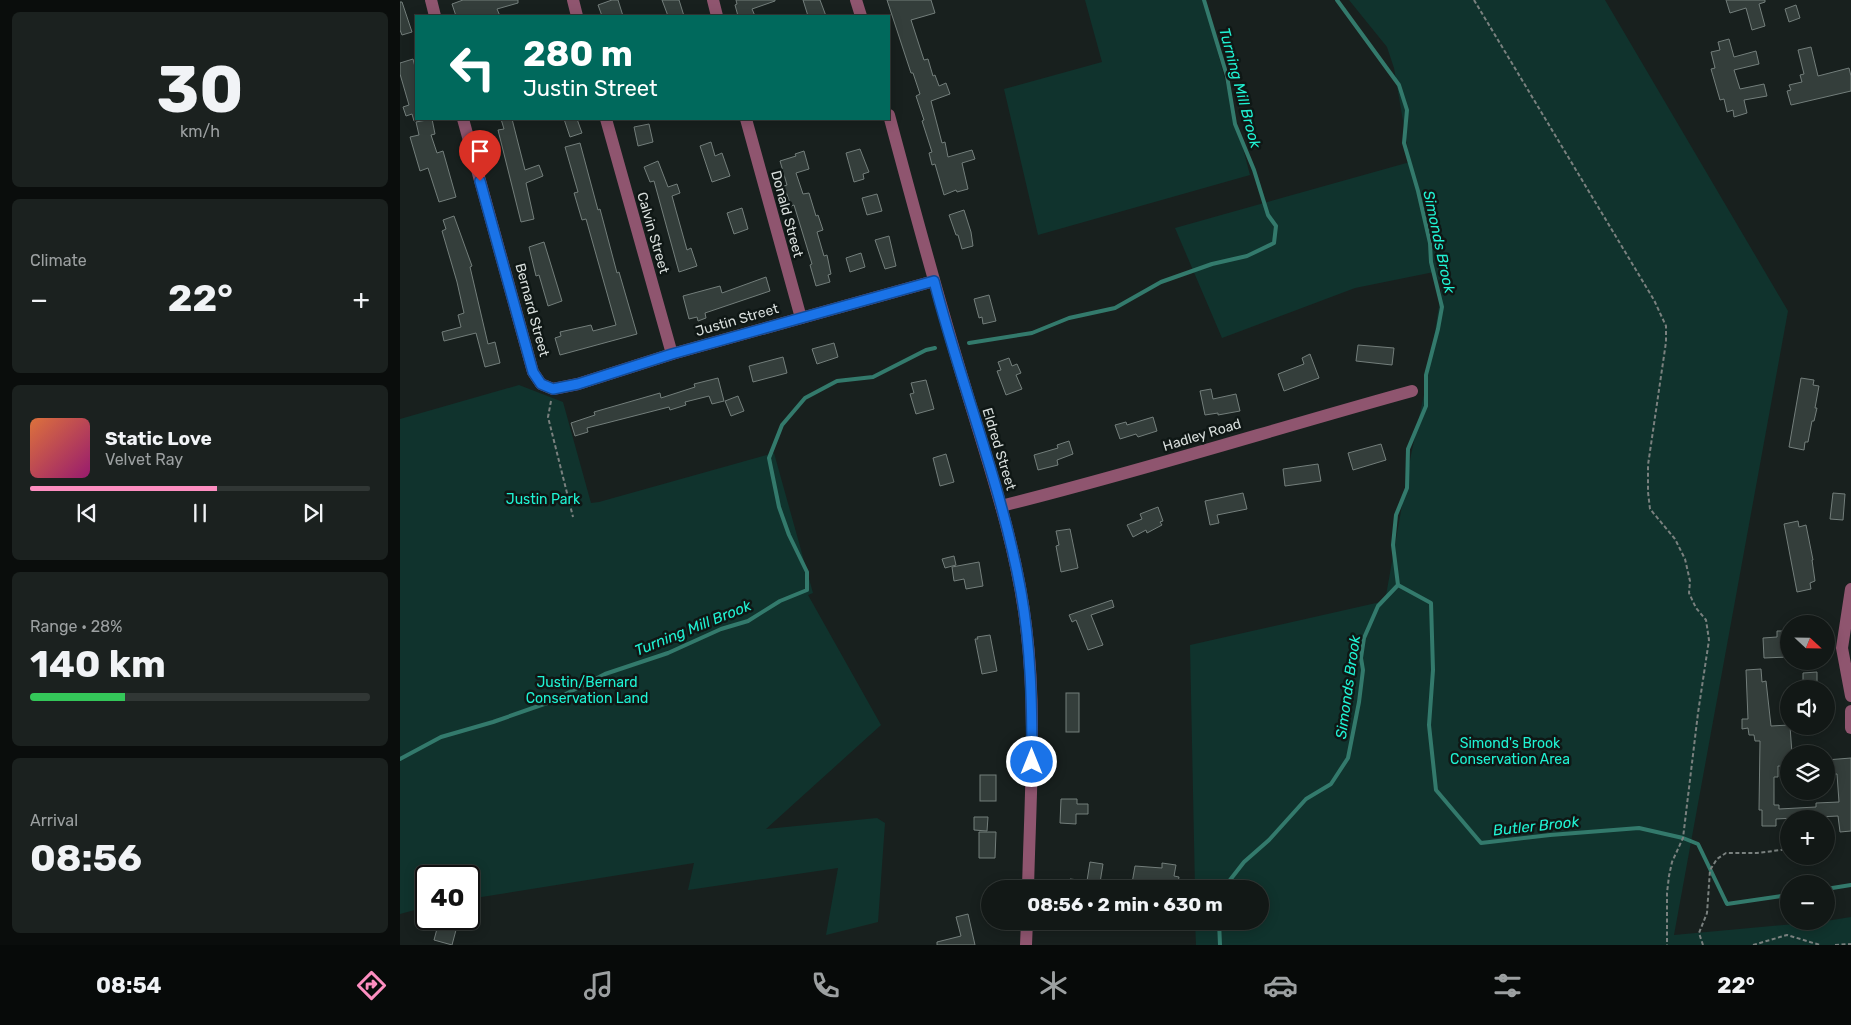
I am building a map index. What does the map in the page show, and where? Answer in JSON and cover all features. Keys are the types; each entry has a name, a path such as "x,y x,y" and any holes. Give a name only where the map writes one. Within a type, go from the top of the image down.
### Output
{"street":[{"path":"431,0 435,15"},
{"path":"573,0 577,15"},
{"path":"713,0 717,15"},
{"path":"856,0 861,15"},
{"name":"Eldred Street","path":"890,119 934,281 1000,506 1021,591 1030,665 1032,762 1028,880"},
{"name":"Bernard Street","path":"463,120 533,372 541,384 551,388"},
{"name":"Calvin Street","path":"606,120 672,354"},
{"name":"Donald Street","path":"746,120 801,318"},
{"name":"Justin Street","path":"551,388 578,384 672,354 934,281"},
{"name":"Hadley Road","path":"1000,506 1116,477 1272,430 1412,391"},
{"path":"1851,589 1842,648 1851,696"},
{"path":"1851,712 1851,728"},
{"path":"1026,945 1027,930"}],"path":[{"path":"1474,0 1654,300 1666,326 1666,342 1648,465 1650,509 1675,539 1685,558 1690,581 1689,594 1696,608 1706,620 1709,640 1683,838 1668,876 1667,945"},
{"path":"551,388 548,417 573,517"},
{"path":"1703,945 1699,933 1707,913 1710,870 1716,859 1726,853 1757,853 1780,849"},
{"path":"1753,945 1787,935 1820,945"},
{"path":"1835,945 1851,944"}],"green space":[{"path":"1085,0 1204,0 1250,175 1038,235 1004,89 1102,62"},
{"name":"Simond's Brook Conservation Area","path":"1349,0 1605,0 1788,311 1674,935 1780,925 1780,930 1835,930 1835,920 1851,917 1851,945 1196,945 1195,930 1269,930 1269,880 1195,880 1190,645 1385,601 1411,455 1428,376 1442,286 1434,272 1355,288 1222,338 1175,228 1410,162 1394,68 1387,47"},
{"name":"Justin/Bernard Conservation Land","path":"519,385 563,402 591,503 774,453 813,593 808,595 881,725 766,829 877,818 885,823 878,922 826,935 838,868 688,890 694,863 480,897 480,865 415,865 415,910 400,914 400,419"}],"building":[{"path":"463,0 518,0 518,3 497,9 500,15 456,15 452,4"},
{"path":"618,0 623,15 602,15 598,5"},
{"path":"662,0 679,0 684,15 668,15"},
{"path":"736,0 775,0 752,9 755,15 738,15 735,5 737,4"},
{"path":"803,0 820,0 826,15 808,15"},
{"path":"887,0 931,0 935,13 911,20 924,60 928,59 933,76 935,75 939,86 946,83 950,94 931,101 942,143 945,142 948,157 972,150 975,159 962,163 968,189 957,192 956,190 944,195 935,164 932,165 929,153 932,152 916,96 920,94 913,73 911,73"},
{"path":"1726,0 1765,0 1765,2 1759,4 1765,26 1752,30 1746,8 1730,13"},
{"path":"400,2 402,2 412,32 402,35 400,30"},
{"path":"1796,5 1800,18 1789,22 1785,9"},
{"path":"1729,39 1734,57 1756,51 1759,64 1734,70 1740,89 1764,84 1767,96 1744,100 1747,113 1734,117 1733,110 1727,112 1724,99 1720,100 1711,69 1715,68 1711,52 1720,50 1718,42"},
{"path":"1811,47 1818,76 1849,68 1851,91 1791,105 1787,91 1791,90 1789,85 1802,82 1800,75 1804,74 1798,50"},
{"path":"413,59 415,67 416,120 414,121 412,114 406,116 403,107 409,105 400,74 400,63"},
{"path":"432,120 435,134 431,135 437,153 443,151 456,197 439,202 428,168 420,171 410,137 419,135 416,122"},
{"path":"501,120 512,120 525,170 539,165 543,176 526,183 534,219 521,222 498,130 504,129"},
{"path":"564,120 577,120 582,133 570,137"},
{"path":"649,124 653,142 638,146 634,127"},
{"path":"711,142 715,156 722,153 730,176 712,182 700,146"},
{"path":"580,143 598,210 600,209 617,273 619,272 637,334 560,355 555,338 561,336 560,332 591,325 593,331 616,325 586,219 582,220 574,193 578,192 565,147"},
{"path":"860,149 869,172 863,174 864,179 854,182 846,153"},
{"path":"804,151 809,169 796,173 803,194 809,193 816,216 818,215 823,230 817,232 824,256 827,255 831,274 828,275 830,282 816,286 810,265 812,264 794,205 791,206 784,186 787,185 780,161 796,156 795,154"},
{"path":"658,161 668,187 677,184 680,193 672,196 687,250 691,248 697,266 679,272 654,181 650,182 644,167"},
{"path":"877,194 882,211 867,215 862,198"},
{"path":"742,208 748,229 734,234 727,213"},
{"path":"964,210 973,246 962,249 949,215"},
{"path":"454,216 472,266 470,267 488,344 495,342 500,363 485,367 476,333 444,341 442,332 461,327 458,315 464,313 442,231 446,229 443,220"},
{"path":"889,236 896,266 885,269 875,240"},
{"path":"544,242 562,301 548,306 539,275 536,276 529,247"},
{"path":"861,253 865,267 850,272 846,258"},
{"path":"766,277 770,291 705,313 706,318 698,321 697,317 689,319 683,296 720,286 722,293"},
{"path":"989,295 996,321 983,324 982,317 979,318 974,299"},
{"path":"834,343 838,357 817,364 812,349"},
{"path":"1358,345 1394,348 1392,365 1356,361"},
{"path":"1310,354 1319,378 1284,391 1278,374 1304,364 1302,358"},
{"path":"783,357 787,373 753,382 749,366"},
{"path":"1009,358 1012,366 1017,364 1021,373 1016,375 1022,389 1006,395 997,371 1001,370 998,362"},
{"path":"718,378 724,401 712,404 709,396 685,402 686,405 670,410 669,407 587,428 588,432 575,436 571,423 595,415 594,412 660,393 661,398 695,387 694,384"},
{"path":"1801,378 1814,380 1813,385 1819,386 1814,421 1812,421 1808,442 1805,442 1804,450 1789,447"},
{"path":"926,380 934,409 916,414 910,394 914,393 911,383"},
{"path":"1211,389 1213,399 1236,394 1240,411 1205,415 1200,391"},
{"path":"738,396 744,411 731,416 725,401"},
{"path":"1153,417 1157,431 1138,437 1136,434 1120,439 1115,425 1126,422 1127,425"},
{"path":"1069,441 1073,454 1057,460 1058,465 1038,470 1034,455 1058,448 1057,445"},
{"path":"1381,444 1386,460 1353,470 1348,453"},
{"path":"946,454 954,482 940,486 933,458"},
{"path":"1318,464 1321,481 1285,486 1283,469"},
{"path":"1243,493 1247,509 1217,515 1219,523 1210,525 1205,501"},
{"path":"1833,493 1845,494 1843,520 1830,519"},
{"path":"1158,507 1163,521 1160,522 1162,525 1147,533 1146,530 1133,537 1127,525 1142,519 1140,514"},
{"path":"1798,521 1799,527 1806,525 1815,581 1810,583 1811,589 1797,592 1784,524"},
{"path":"1070,529 1078,568 1061,572 1056,546 1059,545 1056,531"},
{"path":"954,556 956,565 945,568 942,559"},
{"path":"979,562 983,586 966,589 964,579 954,581 952,567"},
{"path":"1112,600 1114,607 1091,615 1103,645 1088,650 1076,620 1072,622 1069,615"},
{"path":"1777,631 1780,631 1780,657 1764,658 1763,638 1777,637"},
{"path":"990,635 997,671 982,674 975,639"},
{"path":"1761,669 1762,682 1766,681 1771,726 1780,726 1780,735 1791,735 1791,745 1780,745 1778,777 1774,777 1774,805 1779,805 1779,809 1816,807 1816,803 1839,802 1835,759 1851,758 1851,831 1840,832 1838,816 1835,816 1835,810 1780,810 1780,819 1776,819 1776,826 1762,826 1762,810 1759,810 1760,741 1755,741 1754,735 1749,735 1748,728 1742,729 1742,719 1748,719 1746,670"},
{"path":"1817,672 1817,680 1803,680 1803,673"},
{"path":"1066,693 1079,693 1079,732 1066,732"},
{"path":"980,775 996,775 996,801 980,801"},
{"path":"1061,799 1077,799 1077,804 1088,804 1088,814 1076,814 1076,824 1060,823"},
{"path":"974,817 988,817 987,831 974,830"},
{"path":"979,832 996,832 995,858 979,858"},
{"path":"1090,862 1103,864 1100,880 1087,880"},
{"path":"1162,863 1176,865 1174,876 1179,877 1178,880 1133,880 1135,866 1162,868"},
{"path":"968,914 975,945 937,945 937,942 961,936 956,917"},
{"path":"437,930 456,930 452,945 434,940"}],"waterway":[{"name":"Turning Mill Brook","path":"969,343 1032,333 1069,318 1115,308 1161,282 1212,264 1247,256 1274,243 1276,226 1268,215 1254,170 1235,124 1227,76 1204,0"},
{"name":"Simonds Brook","path":"1230,880 1244,862 1269,840 1306,799 1331,784 1348,758 1359,702 1364,638 1378,606 1398,585 1393,545 1396,515 1407,488 1408,449 1426,406 1426,375 1442,307 1431,262 1430,243 1418,191 1404,143 1407,110 1399,85 1337,0"},
{"name":"Turning Mill Brook","path":"400,759 441,737 493,722 550,702 605,674 668,653 721,629 748,621 780,601 807,590 807,572 789,535 779,507 769,458 782,425 805,398 837,381 873,377 926,350 935,348"},
{"name":"Butler Brook","path":"1398,585 1431,603 1433,670 1429,725 1436,790 1481,843 1639,828 1683,838 1698,844 1727,904 1780,896"},
{"name":"Butler Brook","path":"1835,888 1851,885"},
{"name":"Simonds Brook","path":"1219,930 1220,945"}],"route":[{"path":"480,181 533,372 541,384 553,389 578,384 672,354 934,281 1000,506 1021,591 1030,665 1032,762"}],"park label":[{"name":"Justin Park","path":"543,499"}]}
